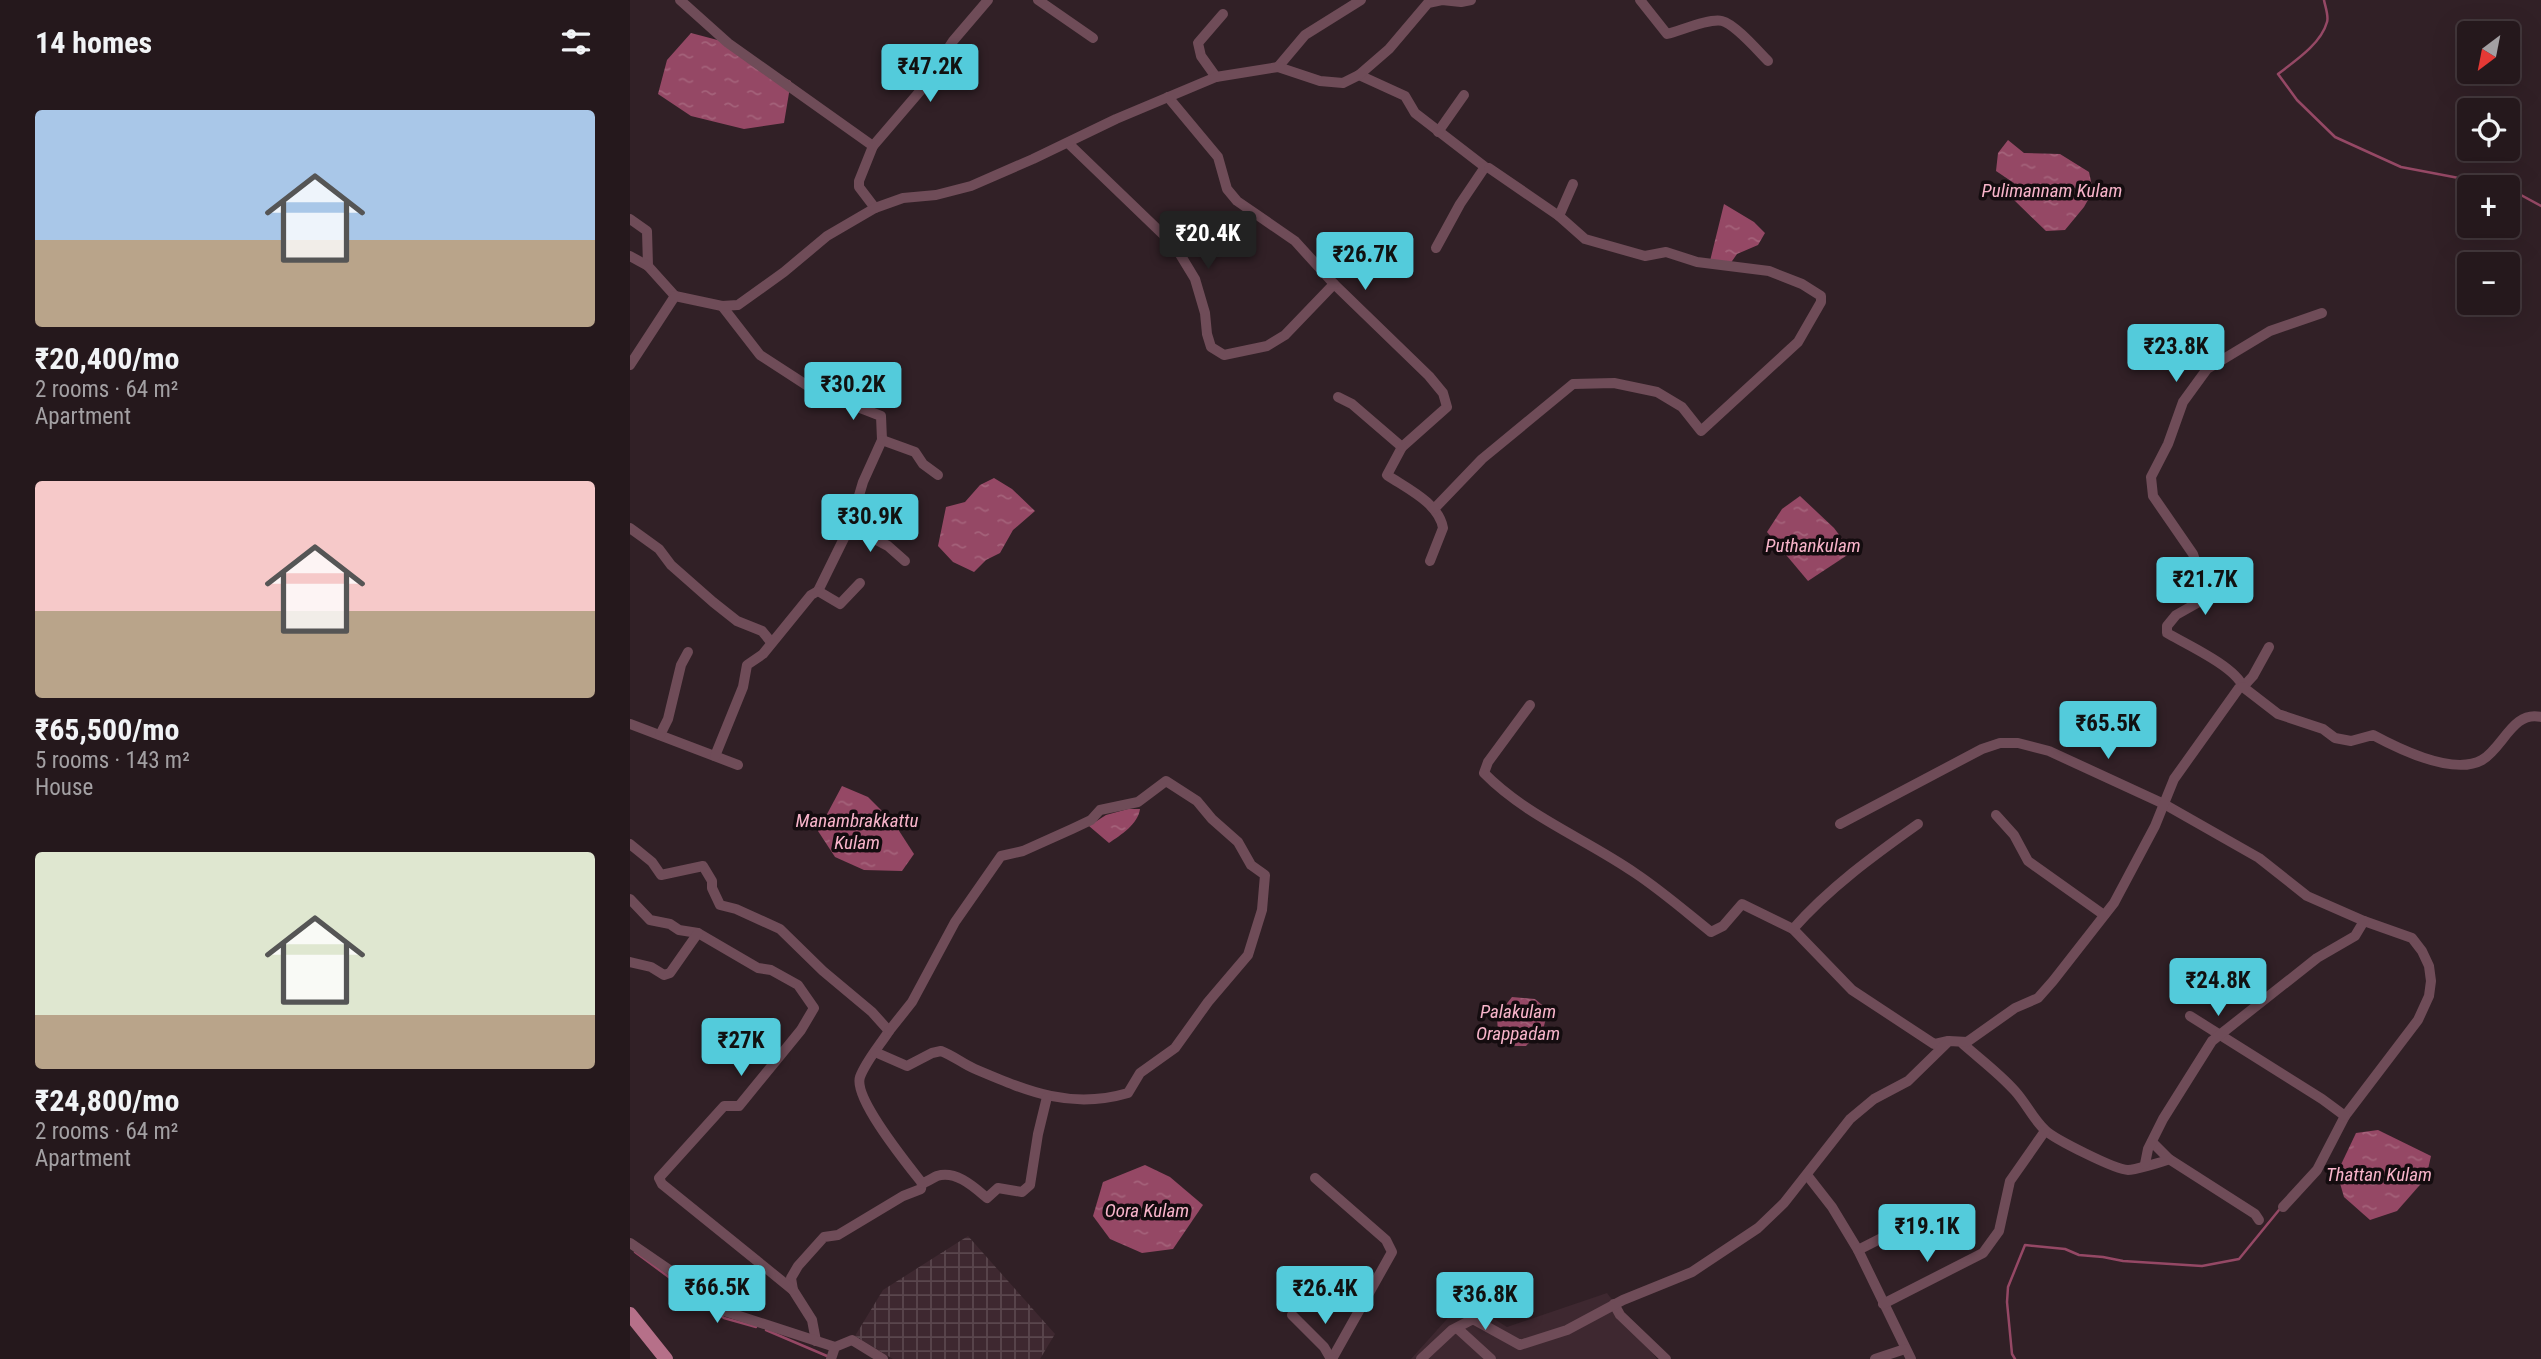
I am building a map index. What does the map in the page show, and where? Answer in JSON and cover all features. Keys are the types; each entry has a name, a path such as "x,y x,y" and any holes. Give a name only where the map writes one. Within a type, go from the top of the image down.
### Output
{"main road":[{"path":"630,1314 666,1359"}],"street":[{"path":"680,0 728,43 873,146"},
{"path":"875,208 859,187 873,146 921,90 953,41 988,0"},
{"path":"1038,0 1093,38"},
{"path":"1278,67 1305,35 1361,0"},
{"path":"630,256 648,266 675,296 722,306 738,305 827,236 875,208 903,198 936,195 971,186 1216,77 1278,67 1320,82 1343,83 1359,75 1389,49 1428,3 1471,0"},
{"path":"1640,0 1667,34 1721,21 1731,26 1768,61"},
{"path":"1216,77 1201,56 1198,43 1223,14"},
{"path":"1359,75 1405,96 1415,113 1485,167 1460,204 1436,248"},
{"path":"1438,132 1464,95"},
{"path":"1168,97 1218,157 1227,189 1237,201 1295,241 1443,393 1447,407 1402,447 1387,475 1434,509 1443,528 1430,561"},
{"path":"1068,142 1175,246 1195,279 1211,347 1224,355 1266,346 1285,335 1334,284"},
{"path":"1434,509 1482,459 1573,384 1614,383 1657,391 1682,407 1701,431 1798,342 1821,302 1821,296 1802,284 1769,271 1697,262 1666,252 1645,256 1585,239 1559,215 1489,168"},
{"path":"1559,215 1573,184"},
{"path":"630,219 647,231 648,266"},
{"path":"630,365 675,296"},
{"path":"715,756 743,687 747,665 763,654 811,595 818,591 850,526 863,482 882,440 881,416 814,390 760,355 722,306"},
{"path":"2322,313 2270,331 2207,369 2183,402 2168,444 2151,477 2153,496 2193,554 2202,582 2199,602 2172,618 2167,626 2167,634 2211,657 2239,678 2243,687 2278,714 2323,729 2335,738 2351,741 2373,735 2425,759 2446,764 2483,760 2520,720 2534,715 2541,717"},
{"path":"1338,397 1352,404 1402,447"},
{"path":"882,440 915,452 923,464 938,475"},
{"path":"850,526 888,547 905,561"},
{"path":"630,528 659,549 677,571 713,603 737,621 762,631 771,642"},
{"path":"818,591 840,604 860,583"},
{"path":"2169,1159 2126,1170 2111,1166 2045,1131 2014,1090 1963,1044 2015,1008 2038,998 2104,915 2120,892 2155,826 2174,779 2239,688 2253,676 2269,647"},
{"path":"660,735 668,719 681,665 688,652"},
{"path":"1530,705 1488,761 1483,772 1495,784 1635,873 1712,932 1723,926 1742,904 1793,929 1852,990 1934,1044 1967,1042"},
{"path":"630,724 738,765"},
{"path":"1840,824 1982,749 2000,743 2018,743 2049,751 2164,804 2259,858 2307,896 2412,938 2423,951 2431,981 2429,996 2418,1020 2345,1116 2317,1170 2283,1207"},
{"path":"793,1290 791,1278 797,1266 824,1237 838,1235 903,1196 921,1189 922,1183 889,1140 859,1089 860,1078 875,1052 889,1031 914,999 955,922 1001,856 1023,851 1051,839 1091,820 1100,810 1138,802 1166,781 1197,801 1212,819 1238,842 1251,865 1265,875 1262,911 1248,955 1175,1048 1140,1073 1128,1093 1100,1101 1047,1097 1025,1087 1002,1082 941,1051 908,1066 875,1052"},
{"path":"1996,815 2014,835 2028,861 2104,915"},
{"path":"1793,929 1817,902 1861,865 1918,824"},
{"path":"630,844 652,862 661,875 703,866 712,881 712,888 720,905 736,909 780,929 823,971 872,1012 889,1031"},
{"path":"630,899 650,920 698,933 758,968 771,970 798,985 814,1008 802,1030 739,1106 724,1106 659,1178 662,1184 793,1290 812,1320 817,1341"},
{"path":"2145,1164 2148,1149 2163,1119 2212,1041 2317,958 2355,936 2364,921"},
{"path":"630,962 651,967 664,975 670,973 698,933"},
{"path":"2190,1016 2345,1116"},
{"path":"1421,1359 1457,1328 1473,1319 1520,1345 1567,1330 1614,1304 1692,1272 1758,1228 1784,1203 1850,1119 1874,1098 1908,1081 1949,1041"},
{"path":"922,1183 938,1176 964,1180 987,1198 998,1188 1022,1192 1030,1185 1047,1097"},
{"path":"1883,1304 1983,1254 1999,1231 2010,1181 2045,1131"},
{"path":"2152,1142 2169,1159 2255,1214 2259,1220"},
{"path":"1807,1175 1832,1207 1858,1250 1908,1354 1875,1359"},
{"path":"1292,1315 1324,1347 1332,1359 1392,1252 1387,1240 1315,1178"},
{"path":"1858,1250 1939,1209"},
{"path":"630,1243 724,1311 835,1347 852,1340 883,1359"},
{"path":"1614,1304 1620,1315 1666,1359"},
{"path":"1457,1328 1491,1359"},
{"path":"831,1359 835,1347"}],"shaded area":[{"path":"968,1236 1055,1334 1040,1359 893,1359 855,1336 883,1290"},
{"path":"1607,1293 1657,1359 1411,1359 1464,1300 1507,1327"}],"water":[{"path":"691,33 725,42 759,66 791,81 784,123 744,129 691,116 658,94 667,60"},
{"name":"Pulimannam Kulam","path":"2008,140 2024,153 2060,154 2089,172 2093,191 2065,230 2046,231 2014,200 2014,183 1996,171 1998,153"},
{"path":"1724,204 1754,222 1765,233 1758,245 1737,254 1730,264 1710,261"},
{"path":"994,478 1012,489 1035,511 1013,530 1000,553 986,560 974,572 953,562 938,546 946,507 965,502 980,485"},
{"name":"Puthankulam","path":"1800,496 1834,528 1852,552 1808,581 1767,532 1782,509"},
{"name":"Manambrakkattu Kulam","path":"842,786 868,797 894,823 914,854 902,871 864,870 835,857 818,831"},
{"path":"1140,809 1136,820 1109,843 1089,826 1106,815"},
{"name":"Palakulam Orappadam","path":"1512,997 1535,999 1548,1010 1544,1026 1526,1046 1514,1046 1498,1034 1497,1016"},
{"name":"Thattan Kulam","path":"2378,1130 2431,1156 2426,1178 2397,1211 2370,1220 2344,1197 2337,1173 2356,1133"},
{"name":"Oora Kulam","path":"1145,1165 1170,1177 1203,1205 1173,1249 1142,1253 1110,1239 1093,1216 1103,1182"}],"waterway":[{"path":"2324,0 2327,14 2324,30 2307,51 2278,74 2297,100 2335,137 2401,167 2457,178"},
{"path":"2520,195 2541,206"},
{"path":"2015,1359 2012,1354 2008,1287 2025,1245 2065,1249 2079,1255 2123,1261 2202,1266 2239,1259 2279,1210"},
{"path":"635,1252 724,1318 756,1327"},
{"path":"766,1330 827,1356"}]}
